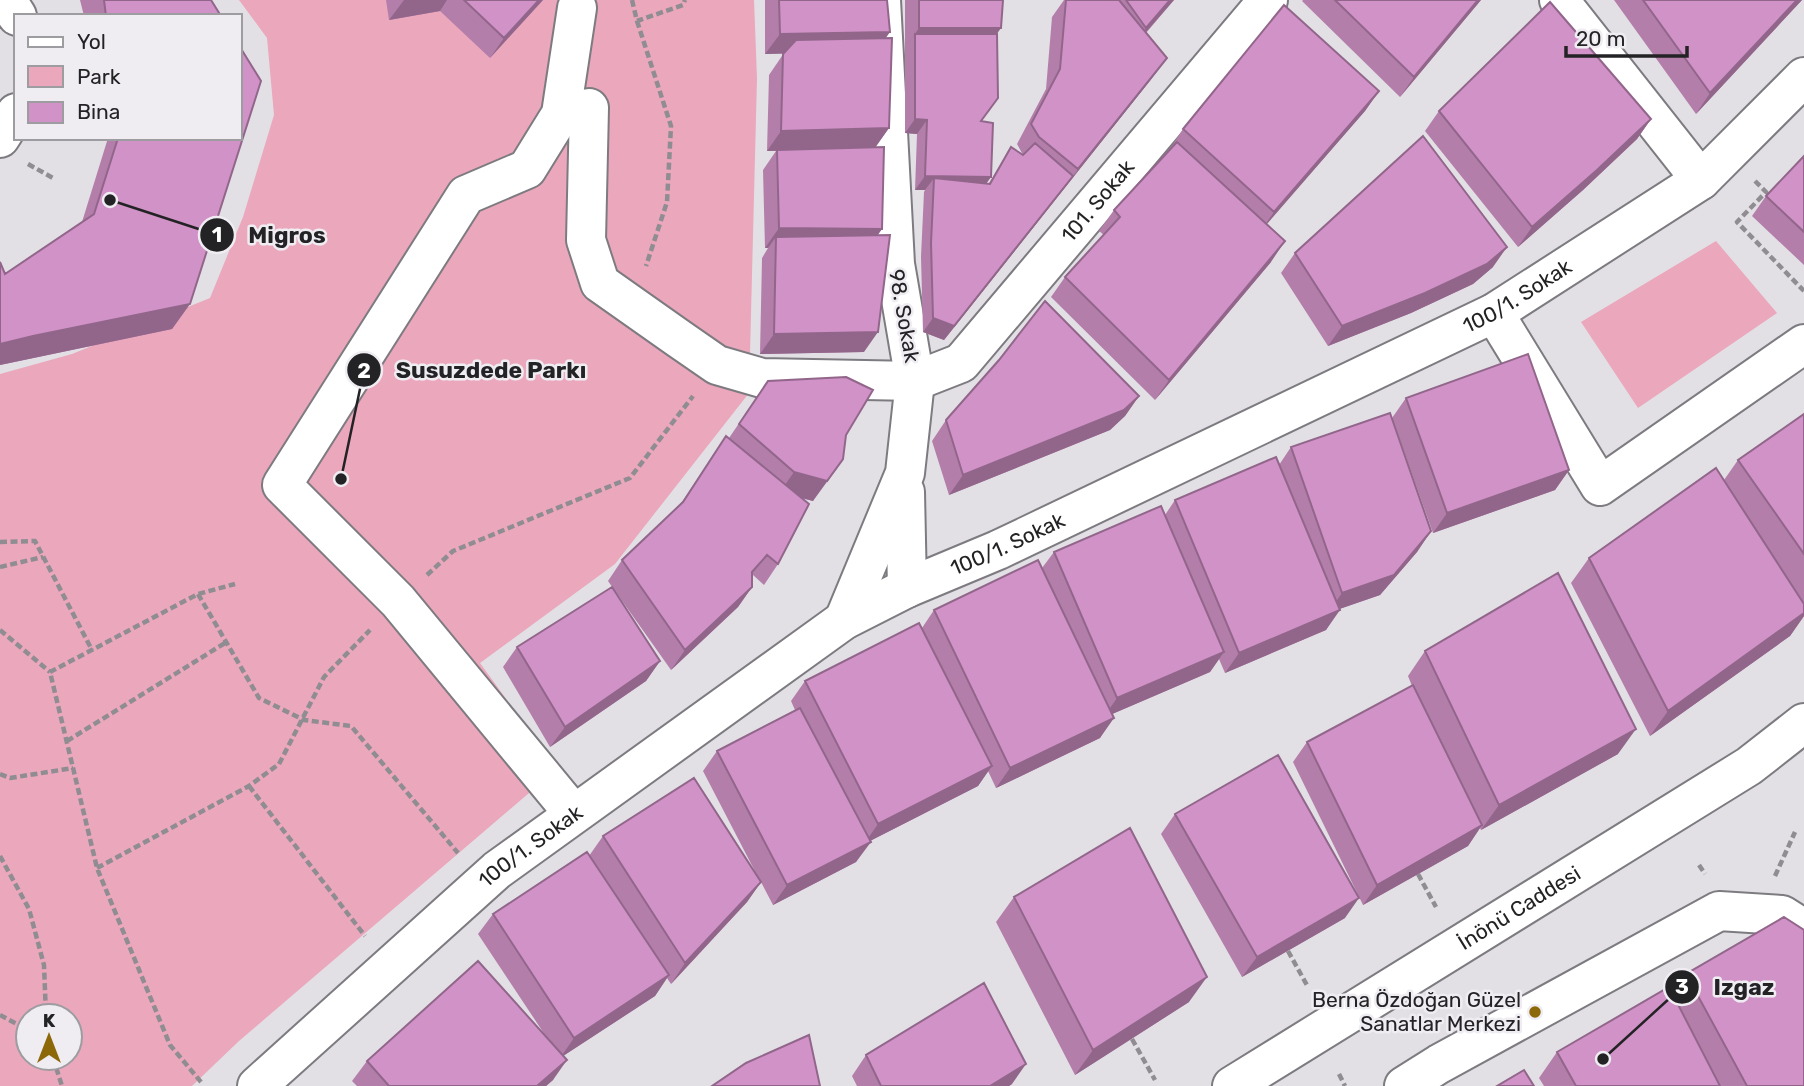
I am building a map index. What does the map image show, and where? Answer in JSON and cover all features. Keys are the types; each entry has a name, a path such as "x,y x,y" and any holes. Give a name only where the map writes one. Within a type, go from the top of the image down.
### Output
{"street":[{"name":"98. Sokak","path":"844,620 905,473 915,381 895,264 881,0"},
{"name":"101. Sokak","path":"915,381 961,363 1268,0"},
{"path":"1559,0 1701,180"},
{"path":"573,813 398,601 282,485 466,195 527,169 561,114 578,8"},
{"name":"100/1. Sokak","path":"257,1086 497,870 844,620 907,588 1011,544 1494,313 1701,180 1804,77"},
{"path":"561,114 589,108 586,240 600,283 717,365 762,378 915,381"},
{"path":"0,138 14,116"},
{"path":"1494,313 1600,486 1804,344"},
{"path":"905,473 907,588"},
{"name":"İnönü Caddesi","path":"1232,1086 1749,765 1804,723"},
{"path":"1404,1086 1439,1064 1719,911 1782,915 1804,929"}],"path":[{"path":"632,0 671,126 667,202 633,307"},
{"path":"637,21 683,5 685,0"},
{"path":"1727,153 1766,192 1737,222 1804,290"},
{"path":"453,551 630,478 717,365"},
{"path":"0,542 35,541 92,650"},
{"path":"0,567 43,557"},
{"path":"50,672 198,594 235,584"},
{"path":"198,594 259,698 304,720 351,726 463,859"},
{"path":"0,630 50,672 97,868 170,1045 201,1082"},
{"path":"66,741 225,643"},
{"path":"97,868 249,786 279,764 324,677 346,655"},
{"path":"0,774 10,778 73,768"},
{"path":"249,786 367,940"},
{"path":"1776,874 1795,832"},
{"path":"0,856 29,909 44,965 45,1002"},
{"path":"1418,874 1436,907"},
{"path":"1289,951 1308,987"},
{"path":"1132,1039 1155,1080"},
{"path":"1339,1074 1345,1086"}],"green space":[{"path":"239,0 754,0 757,78 749,393 615,564 480,663 557,769 239,1041 192,1086 0,1086 0,374 72,354 210,298 243,217 274,115 267,38"},
{"path":"1716,241 1777,313 1638,408 1581,322"}],"building":[{"path":"104,0 211,0 220,14 106,14"},
{"path":"464,0 539,0 504,38"},
{"path":"779,0 887,0 890,32 780,34"},
{"path":"919,0 1003,0 1001,28 919,28"},
{"path":"1066,0 1119,0 1167,58 1078,169 1039,137 1031,124 1060,69"},
{"path":"1126,0 1170,0 1146,28"},
{"path":"1335,0 1478,0 1414,77"},
{"path":"1643,0 1797,0 1710,93"},
{"path":"1550,2 1651,119 1532,227 1439,111"},
{"path":"1284,5 1379,91 1274,212 1183,129"},
{"path":"915,34 997,34 998,98 981,121 993,123 991,177 925,176 927,120 915,119"},
{"path":"892,38 889,128 781,131 783,54 796,40"},
{"path":"242,50 261,81 190,304 0,344 0,262 5,274 94,214 117,140 242,140"},
{"path":"1423,136 1507,247 1487,264 1425,293 1342,326 1295,253"},
{"path":"1177,142 1285,241 1169,380 1065,277 1120,217 1114,210"},
{"path":"1035,143 1073,176 954,326 933,318 931,243 934,178 990,184 1011,147 1023,155"},
{"path":"884,147 882,229 779,228 777,150"},
{"path":"1804,156 1804,232 1766,196"},
{"path":"890,235 878,332 774,334 776,237"},
{"path":"1045,301 1139,396 1124,410 963,475 946,420 999,360"},
{"path":"1528,354 1569,470 1447,513 1406,398"},
{"path":"846,377 873,390 846,435 843,459 827,481 794,472 739,424 768,381"},
{"path":"1390,413 1431,531 1394,575 1342,593 1291,447"},
{"path":"1804,414 1804,554 1738,460"},
{"path":"726,436 809,504 778,564 767,555 752,572 752,587 685,650 622,560 683,502"},
{"path":"1276,457 1340,610 1239,653 1175,500"},
{"path":"1716,468 1804,604 1804,613 1668,711 1589,558"},
{"path":"1161,506 1224,652 1117,698 1054,552"},
{"path":"1038,560 1114,718 1010,768 934,610"},
{"path":"1558,573 1636,729 1499,805 1425,651"},
{"path":"612,587 660,661 565,727 517,647"},
{"path":"919,623 992,766 878,824 805,681"},
{"path":"1413,685 1482,825 1377,885 1307,742"},
{"path":"800,708 871,842 787,885 717,751"},
{"path":"1278,755 1359,898 1257,957 1175,814"},
{"path":"694,778 761,882 685,963 603,836"},
{"path":"1130,828 1207,977 1093,1050 1014,897"},
{"path":"587,852 669,975 574,1038 493,914"},
{"path":"1784,917 1804,930 1804,1086 1747,1086 1686,974"},
{"path":"478,961 567,1060 537,1086 389,1086 367,1061"},
{"path":"984,983 1026,1064 990,1086 881,1086 866,1055"},
{"path":"1669,987 1720,1086 1576,1086 1557,1052"},
{"path":"809,1035 820,1086 712,1086 746,1063"},
{"path":"1524,1070 1534,1086 1497,1086"}],"place":[{"name":"Migros","path":"110,200"},
{"name":"Susuzdede Parkı","path":"341,479"},
{"name":"Berna Özdoğan Güzel Sanatlar Merkezi","path":"1535,1012"},
{"name":"Izgaz","path":"1603,1059"}]}
